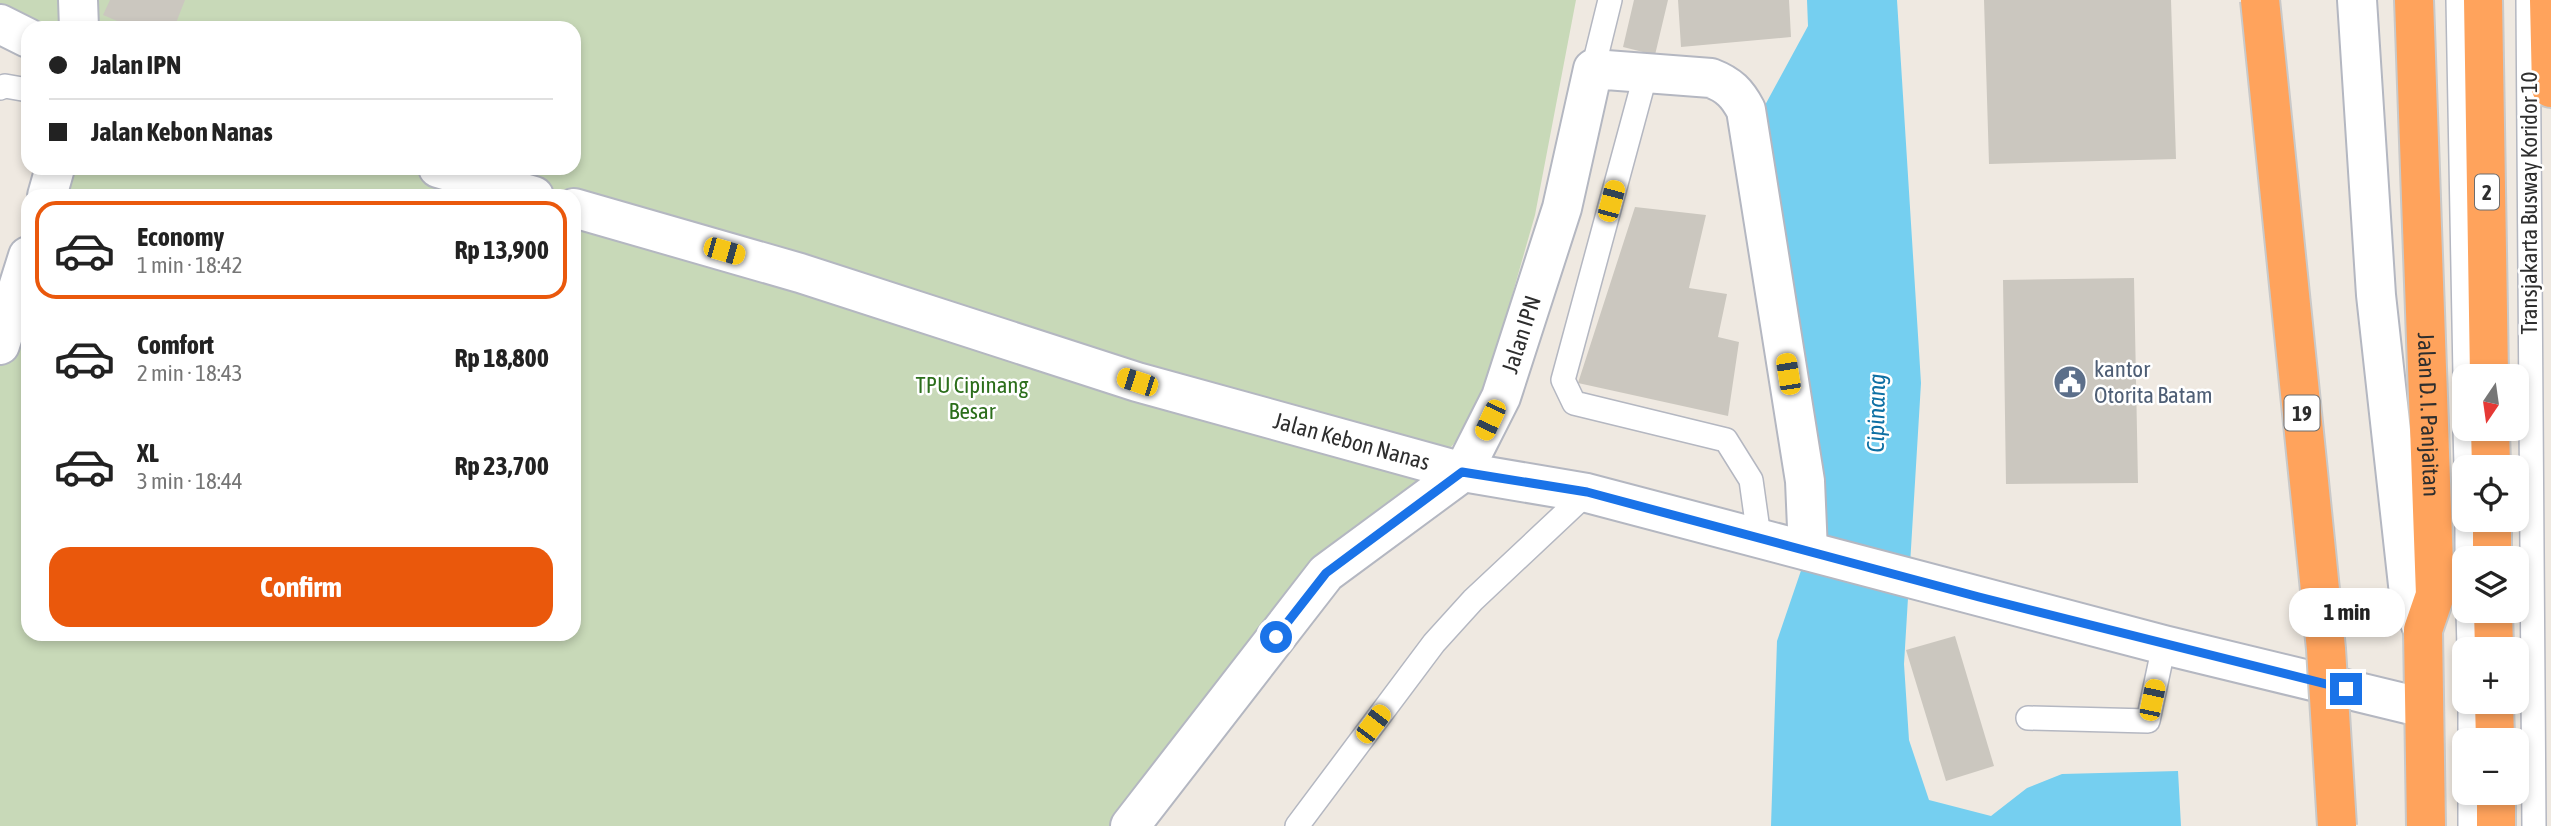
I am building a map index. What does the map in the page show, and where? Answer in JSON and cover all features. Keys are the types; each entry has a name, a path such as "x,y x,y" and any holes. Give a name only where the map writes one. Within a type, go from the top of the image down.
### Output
{"highway":[{"name":"19","path":"2260,0 2326,649 2337,826"},
{"name":"Jalan D. I. Panjaitan","path":"2414,0 2435,594 2423,630 2426,826"},
{"path":"2549,0 2551,88"},
{"name":"2","path":"2476,2 2489,364"},
{"path":"2496,805 2496,826"}],"street":[{"path":"78,0 79,21"},
{"path":"2357,0 2376,295 2409,594 2423,630"},
{"path":"0,24 21,34"},
{"path":"1593,69 1711,78 1724,83 1737,93 1746,110 1816,553"},
{"name":"Jalan IPN","path":"1130,826 1326,573 1462,472 1501,397 1562,208 1593,69"},
{"path":"462,175 510,189"},
{"name":"Jalan Kebon Nanas","path":"581,210 800,273 1137,382 1462,472 1587,492 2164,645 2424,708"},
{"path":"0,345 21,278"}],"lane":[{"name":"Jalan IPN","path":"1593,69 1610,0"},
{"name":"Transjakarta Busway Koridor 10","path":"2528,0 2534,826"},
{"path":"2465,364 2476,2"},
{"path":"1646,73 1563,380 1574,403 1726,440 1751,480 1759,537"},
{"path":"0,88 5,86 21,89"},
{"path":"1297,826 1434,643 1473,600 1587,492"},
{"path":"2028,718 2148,721 2164,645"},
{"path":"2470,805 2470,826"}],"green space":[{"name":"TPU Cipinang Besar","path":"0,0 1576,0 1535,215 1478,415 1132,826 0,826 0,345 21,278 21,641 581,641 581,189 49,189 53,175 581,175 581,21 21,21 21,27 0,24"}],"water":[{"name":"Cipinang","path":"1807,0 1897,0 1921,383 1904,664 1909,740 1929,800 1991,816 2027,788 2062,774 2178,771 2181,826 1771,826 1777,641 1808,550 1751,131 1808,26"}],"building":[{"path":"110,0 185,0 177,21 117,21 103,15"},
{"path":"1634,0 1668,0 1655,55 1623,47"},
{"path":"1678,0 1789,0 1791,37 1681,47"},
{"path":"1984,0 2171,0 2176,159 1989,164"},
{"path":"1635,207 1706,215 1689,288 1727,294 1718,337 1739,342 1728,416 1578,383"},
{"name":"kantor Otorita Batam","path":"2134,278 2138,483 2006,484 2003,280"},
{"path":"1955,636 1994,766 1946,781 1906,650"}],"place":[{"name":"kantor Otorita Batam","path":"2070,382"}],"route":[{"path":"1276,637 1326,573 1462,472 1587,492 1979,597 2346,689"}]}
